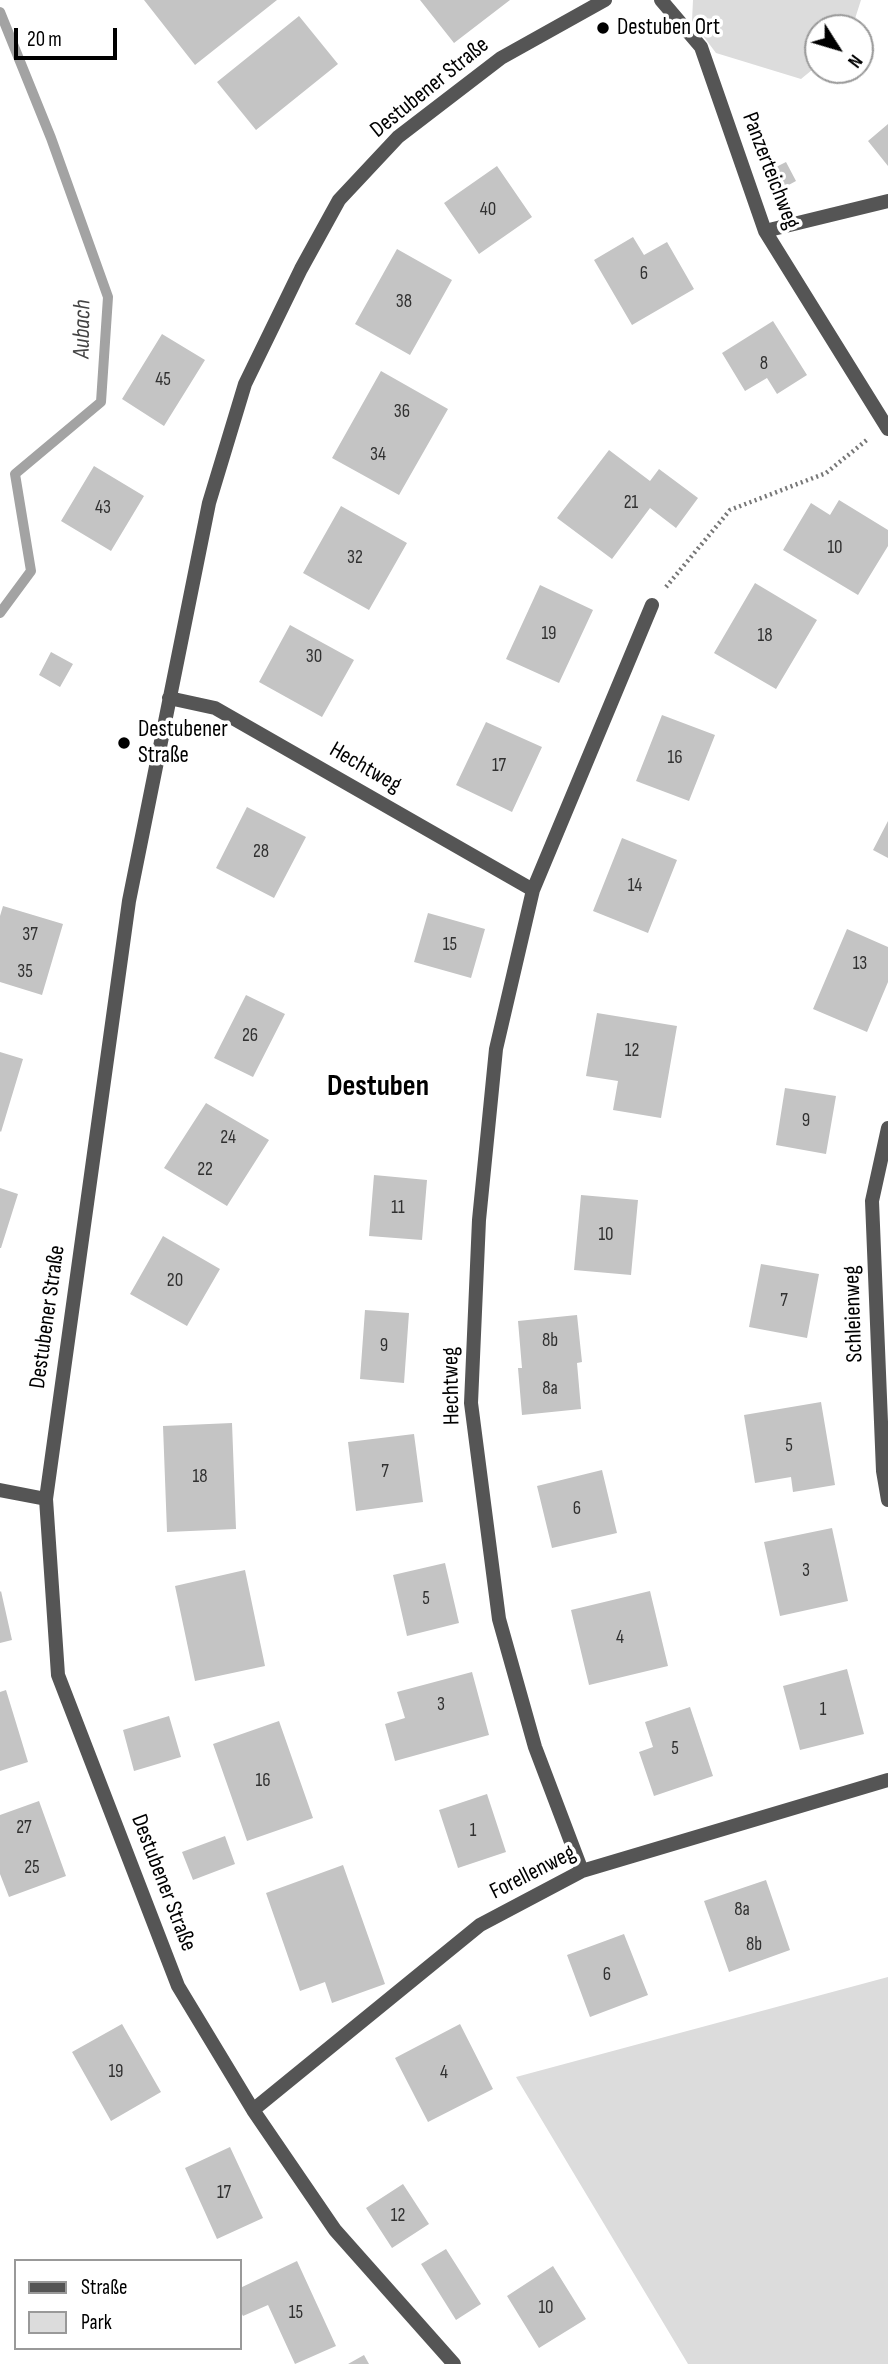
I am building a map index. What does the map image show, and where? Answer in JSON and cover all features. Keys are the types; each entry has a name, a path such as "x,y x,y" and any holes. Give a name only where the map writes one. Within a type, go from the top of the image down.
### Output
{"street":[{"name":"Destubener Straße","path":"454,2364 335,2230 253,2110 178,1986 58,1675 46,1499 129,901 209,503 245,384 301,269 340,201 398,137 500,58 605,0"},
{"name":"Panzerteichweg","path":"661,0 701,47 765,231 886,427"},
{"path":"765,231 888,201"},
{"name":"Hechtweg","path":"582,1871 535,1746 499,1619 471,1403 479,1220 496,1049 533,890 652,605"},
{"name":"Hechtweg","path":"169,698 215,708 533,890"},
{"name":"Schleienweg","path":"888,1128 872,1201 883,1471 888,1500"},
{"path":"0,1490 46,1499"},
{"name":"Forellenweg","path":"253,2110 480,1925 582,1871 888,1780"}],"path":[{"path":"652,605 730,510 827,473 886,427"}],"green space":[{"path":"693,0 861,0 856,14 804,14 804,77 801,79 716,53 692,21"},
{"path":"888,1977 888,2364 688,2364 516,2077"}],"building":[{"path":"144,0 277,0 195,65"},
{"path":"420,0 510,0 454,43"},
{"path":"299,16 338,64 256,130 217,82"},
{"path":"888,124 888,166 868,141"},
{"path":"786,162 796,181 772,194 762,174"},
{"path":"497,166 532,217 479,254 444,203"},
{"path":"633,237 644,255 667,242 694,289 632,325 594,260"},
{"path":"397,249 452,280 410,355 355,324"},
{"path":"773,321 807,375 777,394 767,378 745,391 722,353"},
{"path":"162,334 205,360 164,426 122,399"},
{"path":"381,371 448,409 399,495 332,458"},
{"path":"609,450 650,481 659,469 698,498 676,528 650,508 612,559 557,518"},
{"path":"94,466 144,496 111,551 61,521"},
{"path":"839,500 888,530 888,546 858,595 783,550 811,503 830,515"},
{"path":"341,506 407,543 369,610 303,573"},
{"path":"755,583 817,620 776,689 714,653"},
{"path":"540,585 593,610 559,683 506,659"},
{"path":"290,625 354,660 322,717 259,682"},
{"path":"51,652 73,664 60,687 39,675"},
{"path":"662,715 715,735 689,801 636,781"},
{"path":"486,722 542,747 512,812 456,785"},
{"path":"247,807 306,837 274,898 216,868"},
{"path":"888,821 888,858 873,850"},
{"path":"622,838 677,860 648,933 593,911"},
{"path":"3,906 63,924 42,995 0,982 0,916"},
{"path":"428,913 485,929 471,978 414,962"},
{"path":"847,929 888,947 888,982 867,1032 813,1009"},
{"path":"246,995 285,1014 253,1077 214,1058"},
{"path":"597,1013 677,1026 661,1118 613,1110 618,1081 586,1076"},
{"path":"0,1052 23,1059 1,1132 0,1131"},
{"path":"785,1088 836,1096 826,1154 776,1145"},
{"path":"206,1103 269,1140 227,1206 164,1168"},
{"path":"374,1175 427,1180 422,1240 369,1236"},
{"path":"0,1188 18,1194 1,1248 0,1248"},
{"path":"581,1195 638,1200 631,1275 574,1270"},
{"path":"163,1236 220,1269 187,1326 130,1294"},
{"path":"761,1264 819,1274 807,1338 749,1327"},
{"path":"365,1310 409,1313 404,1383 360,1379"},
{"path":"577,1315 582,1362 577,1363 581,1409 522,1415 518,1321"},
{"path":"821,1402 835,1485 793,1492 791,1477 755,1483 744,1415"},
{"path":"232,1423 236,1529 167,1532 163,1426"},
{"path":"414,1434 423,1502 356,1511 348,1442"},
{"path":"602,1470 617,1533 552,1548 537,1486"},
{"path":"832,1528 848,1601 780,1616 764,1542"},
{"path":"445,1563 459,1623 407,1636 393,1575"},
{"path":"245,1570 265,1666 195,1681 175,1586"},
{"path":"650,1591 668,1666 589,1685 571,1610"},
{"path":"0,1592 12,1640 0,1643"},
{"path":"847,1669 864,1734 800,1750 783,1686"},
{"path":"472,1672 489,1735 395,1761 385,1724 405,1718 397,1692"},
{"path":"6,1690 28,1762 0,1771 0,1692"},
{"path":"690,1707 713,1776 654,1796 639,1752 653,1747 645,1722"},
{"path":"169,1716 181,1757 134,1771 123,1730"},
{"path":"279,1721 313,1818 247,1841 213,1744"},
{"path":"487,1794 506,1852 458,1868 439,1810"},
{"path":"39,1801 66,1876 9,1897 0,1874 0,1815"},
{"path":"225,1836 235,1864 193,1880 182,1852"},
{"path":"343,1865 385,1984 332,2003 325,1982 300,1991 266,1893"},
{"path":"766,1880 790,1950 729,1972 704,1901"},
{"path":"624,1934 648,1995 590,2017 567,1955"},
{"path":"122,2024 161,2092 111,2121 72,2052"},
{"path":"460,2024 493,2089 428,2122 395,2058"},
{"path":"230,2147 263,2218 217,2239 185,2168"},
{"path":"403,2184 429,2224 392,2248 366,2208"},
{"path":"446,2249 481,2304 456,2320 421,2264"},
{"path":"297,2261 336,2346 295,2364 268,2305 243,2316 242,2287"},
{"path":"553,2266 586,2319 539,2348 507,2296"},
{"path":"364,2355 369,2364 348,2364"}],"waterway":[{"name":"Aubach","path":"0,12 51,138 108,297 101,402 15,474 31,571 0,613"}],"place":[{"name":"Destuben Ort","path":"603,28"},
{"name":"Destubener Straße","path":"124,743"}],"district":[{"name":"Destuben","path":"378,1087"}]}
